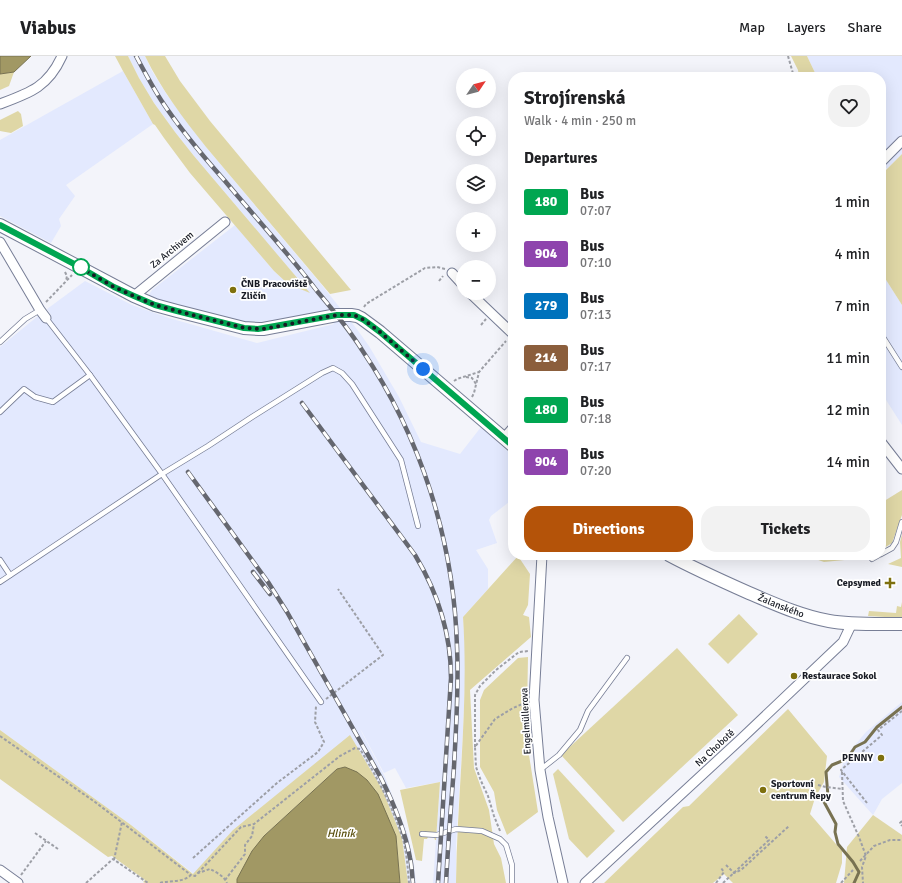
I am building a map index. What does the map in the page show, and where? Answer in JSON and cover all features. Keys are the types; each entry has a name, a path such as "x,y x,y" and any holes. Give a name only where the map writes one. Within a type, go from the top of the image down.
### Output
{"street":[{"path":"0,104 34,90 52,73 62,56"},
{"path":"886,157 902,141"},
{"name":"Za Archivem","path":"134,296 225,222"},
{"path":"0,225 78,266 114,287 155,305 177,311 244,328 254,329 263,329 337,315 357,316 380,332 508,442"},
{"path":"0,243 46,318"},
{"path":"449,271 456,278"},
{"path":"477,300 508,329"},
{"path":"886,448 902,469"},
{"name":"Engelmüllerova","path":"542,560 534,700 540,770 548,817 563,883"},
{"name":"Žalanského","path":"678,560 803,615 830,621 902,624"},
{"name":"Na Chobotě","path":"585,883 720,759 843,642 852,623"},
{"path":"0,870 18,880"}],"lane":[{"path":"0,342 25,319 40,310"},
{"path":"46,318 90,375 162,474 321,702"},
{"path":"886,342 902,368"},
{"path":"0,582 162,474 322,372 333,368 342,373 352,384 400,460 418,526"},
{"path":"0,412 24,389 35,397 53,402 90,375"},
{"path":"886,551 892,548 896,542 902,522"},
{"path":"0,560 10,575"},
{"path":"540,770 558,755 580,730 588,711 627,658"},
{"path":"422,834 437,835 456,829 482,831 500,839 506,845 512,865 512,883"}],"path":[{"path":"788,56 793,72"},
{"path":"40,310 73,274 78,266"},
{"path":"366,304 425,268 437,267 449,271"},
{"path":"64,269 67,276 65,283"},
{"path":"471,401 479,372 508,340"},
{"path":"450,384 457,379 479,372"},
{"path":"465,377 472,378 476,384"},
{"path":"194,858 277,783 318,752 324,742 315,722 316,706 384,655 338,589"},
{"path":"506,845 476,767 475,694 480,686 496,670 518,652 537,647"},
{"path":"475,747 495,719 513,708 534,700"},
{"path":"863,883 862,867 866,856 843,801 841,770 882,735 878,730 902,711"},
{"path":"0,736 95,802 191,875"},
{"path":"198,873 241,827 254,824 340,756 355,748 360,748 377,776 392,808 404,845 409,883"},
{"path":"842,772 867,803"},
{"path":"818,785 826,788 843,789"},
{"path":"902,821 900,823 902,826"},
{"path":"114,860 122,822"},
{"path":"160,883 180,881 187,879 191,875 195,876 198,873 210,869 218,873 226,882 245,854 245,845 252,836 254,824"},
{"path":"734,873 741,870 788,826"},
{"path":"35,832 58,849"},
{"path":"723,883 769,840 764,835"},
{"path":"860,861 874,846 890,840 902,840"},
{"path":"18,880 46,841"},
{"path":"86,883 113,859 114,860"},
{"path":"114,860 148,883"},
{"path":"726,865 734,873"},
{"path":"716,883 724,872 721,868"},
{"path":"841,883 853,870"}],"shaded area":[{"path":"115,56 128,56 154,103 175,132 310,293 288,284 274,271 190,173 153,124"},
{"path":"128,56 145,56 152,71 167,95 206,147 356,328 369,346 399,397 421,442 460,454 481,427 508,451 508,503 491,516 489,520 497,543 476,550 488,569 488,589 463,617 465,682 456,844 456,883 433,883 440,782 406,788 395,768 384,773 360,729 385,777 408,835 416,883 408,883 402,838 350,736 233,830 194,874 131,825 0,730 0,347 38,316 43,321 51,315 47,309 85,281 132,305 169,318 257,343 334,324 325,312 273,322 247,323 179,306 148,296 152,290 235,225 274,271 288,284 309,292 194,156 154,103"},
{"path":"145,56 165,56 180,81 210,121 351,290 330,294 197,136 165,92"},
{"path":"791,56 807,56 815,72 798,72"},
{"path":"807,56 902,56 902,154 887,169 886,72 815,72"},
{"path":"123,71 153,124 66,185 75,196 59,219 61,226 51,243 0,216 0,140"},
{"path":"14,72 9,86 0,90 0,74"},
{"path":"18,111 21,114 23,126 11,133 0,131 0,120"},
{"path":"902,154 902,305 886,280 886,170"},
{"path":"886,280 902,305 902,425 886,400"},
{"path":"902,490 902,515 892,543 886,547 886,500"},
{"path":"902,534 902,567 888,564 901,558 900,542"},
{"path":"514,560 521,560 530,574 528,605 523,615 529,617 531,637 470,690 474,768 489,810 494,844 501,858 506,883 456,883 465,684 463,617"},
{"path":"818,560 844,560 824,562"},
{"path":"902,602 901,618 868,616 869,611 896,613 897,606 901,607"},
{"path":"739,614 758,634 728,664 708,644"},
{"path":"677,648 738,715 623,822 561,755"},
{"path":"528,657 527,712 529,755 538,812 507,835 497,810 494,792 480,767 480,700 484,690 518,658"},
{"path":"902,702 902,783 882,799 873,815 839,777 845,757 866,732"},
{"name":"Sportovní centrum Řepy","path":"788,709 827,756 824,782 815,798 810,814 842,851 842,863 836,883 733,883 724,874 713,883 604,883 683,807 689,806"},
{"path":"0,730 131,825 193,874 233,830 350,735 382,789 402,838 408,883 400,883 396,836 345,767 337,769 264,836 237,879 237,883 145,883 143,882 145,880 112,856 108,857 0,779"},
{"path":"558,769 615,831 587,858 569,839 553,774"},
{"path":"440,782 436,840 434,837 424,839 422,861 416,860 400,790"},
{"path":"873,815 902,835 902,883 844,883 847,847"}],"water":[{"path":"0,56 31,56 14,72 0,74"},
{"name":"Hliník","path":"345,767 357,772 367,780 378,794 396,836 400,883 237,883 237,879 252,851 264,836 337,769"}],"waterway":[{"path":"854,883 859,872 838,844 835,832 836,824 823,800 828,796 826,772 832,765 847,759 855,747 865,742 877,727 902,707"}],"railway":[{"path":"136,56 161,100 184,132 295,263 352,335 383,383 417,454 441,529 449,568 457,647 457,707 446,883"},
{"path":"302,403 415,555 430,584 442,614 449,646 451,678 438,883"},
{"path":"188,472 268,582 287,612 381,778 395,807 402,827 411,861 413,883"},
{"path":"253,572 270,594"}],"bus line":[{"name":"180","path":"0,225 78,266 114,287 155,305 177,311 244,328 258,329 337,315 357,316 380,332 508,442"}],"place":[{"name":"ČNB Pracoviště Zličín","path":"233,290"},
{"name":"Cepsymed","path":"890,583"},
{"name":"Restaurace Sokol","path":"794,676"},
{"name":"PENNY","path":"881,758"},
{"name":"Sportovní centrum Řepy","path":"763,790"}],"route":[{"path":"81,267 78,266 114,287 155,305 244,328 263,329 337,315 354,315 364,320 380,332 423,369"}]}
